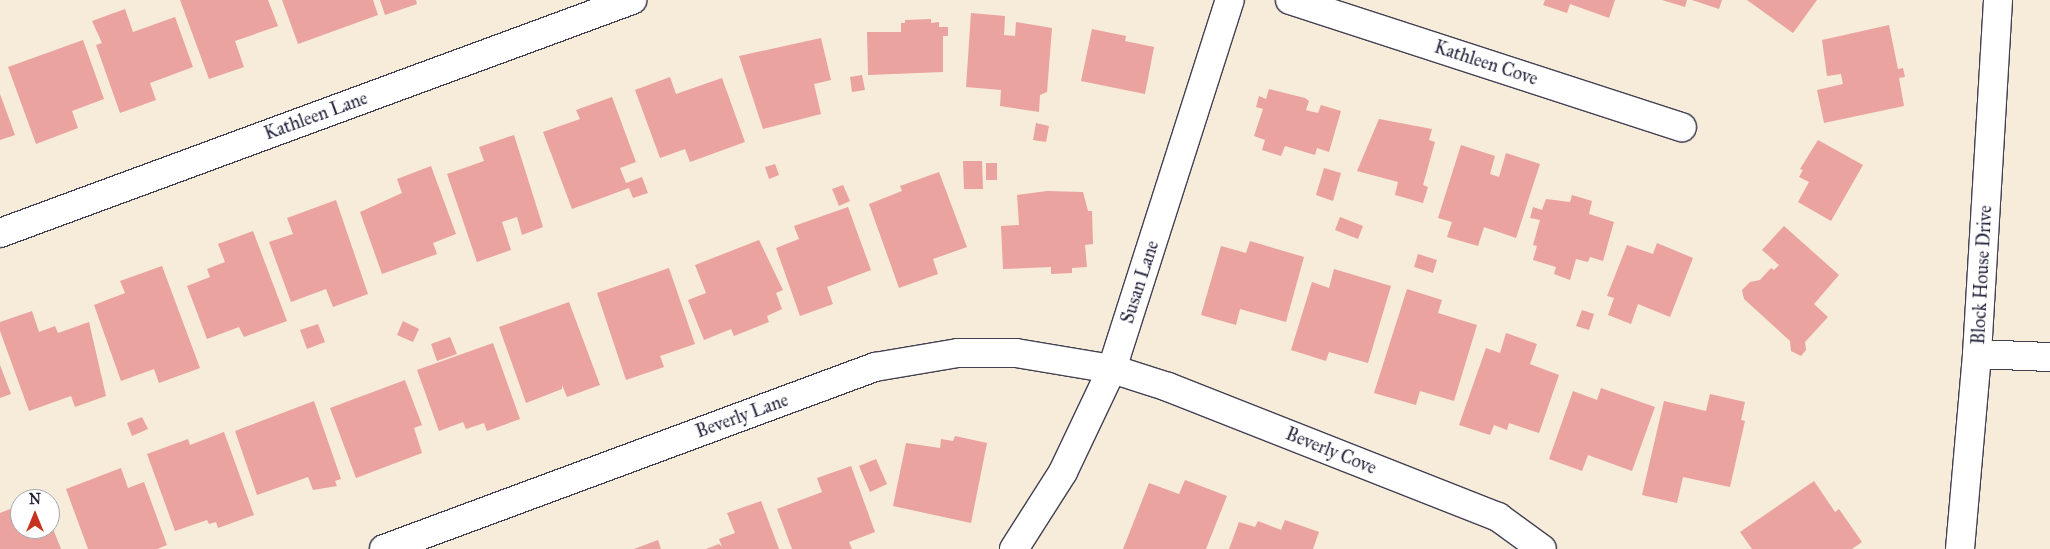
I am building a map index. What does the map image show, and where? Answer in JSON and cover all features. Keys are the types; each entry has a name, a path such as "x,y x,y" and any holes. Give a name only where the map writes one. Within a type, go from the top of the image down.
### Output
{"street":[{"name":"Kathleen Lane","path":"0,233 632,0"},
{"name":"Susan Lane","path":"1014,549 1063,472 1112,369 1230,0"},
{"name":"Kathleen Cove","path":"1290,0 1682,127"},
{"name":"Block House Drive","path":"1960,549 1977,354 1998,0"},
{"name":"Beverly Lane","path":"384,549 875,367 958,353 1016,353 1112,369"},
{"path":"1977,354 2050,357"},
{"name":"Beverly Cove","path":"1112,369 1168,386 1498,517 1542,549"}],"building":[{"path":"180,0 268,0 278,26 235,41 244,67 209,79"},
{"path":"282,0 373,0 378,15 298,44"},
{"path":"380,0 416,0 417,4 385,15"},
{"path":"1545,0 1615,0 1609,18 1570,4 1567,13 1543,5"},
{"path":"1662,0 1687,0 1685,7"},
{"path":"1692,0 1722,0 1719,9"},
{"path":"1747,0 1817,0 1793,33"},
{"path":"125,9 133,32 175,17 193,67 150,83 156,100 120,113 96,45 102,43 92,21"},
{"path":"971,13 1005,16 1004,35 1015,36 1016,22 1052,28 1047,92 1040,95 1039,112 1000,106 1001,90 966,87"},
{"path":"931,19 931,23 939,22 939,27 948,27 948,36 943,36 943,72 868,75 867,32 901,32 901,23 905,23 905,20"},
{"path":"1889,25 1898,69 1903,68 1905,77 1899,78 1904,106 1824,123 1817,90 1843,84 1841,74 1827,76 1822,40"},
{"path":"1092,29 1126,36 1125,41 1154,47 1145,94 1081,81"},
{"path":"821,38 831,80 814,84 821,114 763,129 739,56"},
{"path":"83,40 104,99 72,111 78,128 36,144 8,67"},
{"path":"862,75 865,90 852,92 850,77"},
{"path":"670,77 676,94 722,78 745,142 690,162 685,149 660,158 635,90"},
{"path":"1269,89 1305,98 1309,101 1306,110 1309,111 1318,113 1321,105 1341,111 1329,152 1317,148 1315,155 1285,146 1281,156 1262,150 1265,140 1254,136 1263,109 1256,107 1259,96 1266,99"},
{"path":"0,94 15,135 0,140"},
{"path":"612,97 636,162 620,168 626,183 642,177 648,193 633,198 629,188 572,209 543,132 580,119 576,110"},
{"path":"1379,119 1432,129 1429,140 1435,142 1423,185 1428,187 1423,203 1395,195 1398,182 1357,171"},
{"path":"1036,123 1049,126 1046,142 1033,140"},
{"path":"514,135 543,227 522,235 517,217 502,222 511,250 477,262 447,174 484,161 479,147"},
{"path":"1818,140 1863,165 1831,221 1798,202 1809,182 1799,177 1803,170 1800,169"},
{"path":"1461,145 1495,156 1490,174 1499,177 1506,153 1540,164 1516,238 1484,227 1478,246 1447,237 1452,222 1438,218"},
{"path":"963,161 982,161 983,189 964,189"},
{"path":"986,163 997,163 997,180 986,180"},
{"path":"775,164 779,175 769,179 765,167"},
{"path":"431,166 456,234 433,243 437,254 382,274 360,212 402,193 397,179"},
{"path":"1324,168 1341,173 1333,201 1316,195"},
{"path":"939,172 967,247 933,259 938,274 899,288 869,204 902,191 900,186"},
{"path":"843,185 850,201 839,206 832,189"},
{"path":"1047,191 1083,192 1088,211 1092,211 1093,244 1085,245 1087,267 1072,268 1072,273 1051,274 1051,267 1003,269 1001,226 1019,225 1017,195"},
{"path":"1572,195 1592,201 1589,214 1614,222 1603,261 1590,257 1588,262 1576,259 1570,280 1554,274 1556,267 1533,260 1537,246 1533,245 1540,220 1530,218 1533,207 1542,210 1546,199 1570,202"},
{"path":"336,200 368,294 333,307 326,289 291,302 269,242 293,234 287,218"},
{"path":"848,207 871,270 827,287 833,304 800,316 776,248 799,239 794,226"},
{"path":"1340,217 1363,226 1358,239 1335,230"},
{"path":"1784,226 1839,275 1814,304 1828,317 1805,342 1806,350 1801,356 1791,351 1790,341 1744,299 1742,290 1750,282 1760,280 1771,268 1774,270 1779,265 1762,250"},
{"path":"253,231 287,321 244,337 239,327 207,339 187,286 210,277 207,269 225,262 218,244"},
{"path":"759,240 783,290 776,293 782,309 767,316 769,322 734,336 731,329 704,340 688,300 706,293 695,265"},
{"path":"1250,241 1304,257 1286,322 1240,309 1236,325 1201,315 1221,246 1246,253"},
{"path":"1657,243 1693,258 1670,317 1638,304 1631,324 1608,315 1614,298 1607,296 1627,245 1653,254"},
{"path":"1418,254 1437,260 1433,273 1414,267"},
{"path":"162,266 200,368 159,383 154,369 121,381 94,305 125,293 120,281"},
{"path":"669,268 695,344 660,356 664,367 626,380 597,293"},
{"path":"1334,269 1391,286 1368,363 1329,352 1326,361 1291,350 1312,282 1329,288"},
{"path":"1407,289 1442,300 1438,313 1477,325 1454,401 1420,391 1416,405 1374,393"},
{"path":"569,302 600,385 567,397 562,385 562,389 526,403 499,327"},
{"path":"1582,310 1594,314 1589,330 1576,326"},
{"path":"32,311 39,332 55,326 58,333 89,322 106,396 75,407 71,396 29,411 0,331 0,322"},
{"path":"403,321 419,329 413,342 397,335"},
{"path":"318,324 325,342 307,349 300,330"},
{"path":"1506,333 1537,344 1530,364 1559,375 1539,433 1509,423 1507,430 1494,425 1490,435 1459,425 1486,348 1500,353"},
{"path":"450,337 457,354 437,361 431,344"},
{"path":"493,343 520,419 487,431 484,423 466,429 463,422 439,431 417,370"},
{"path":"0,365 11,394 0,398"},
{"path":"405,380 422,425 414,428 422,453 356,478 330,408"},
{"path":"1601,388 1655,407 1632,471 1588,455 1582,471 1549,459 1573,391 1597,400"},
{"path":"1710,394 1745,402 1741,420 1745,421 1730,487 1683,477 1677,503 1642,495 1664,401 1706,411"},
{"path":"314,401 341,479 335,481 337,486 313,490 308,477 257,495 235,431"},
{"path":"142,417 148,429 132,436 127,423"},
{"path":"224,432 254,515 218,528 216,522 209,524 207,520 175,531 147,454 188,439 190,445"},
{"path":"955,436 987,443 971,523 893,506 906,443 940,448 941,439 953,441"},
{"path":"876,459 887,484 870,492 859,466"},
{"path":"851,466 875,532 849,542 852,549 792,549 777,509 822,492 817,478"},
{"path":"121,468 128,488 144,482 167,545 157,549 88,549 66,489"},
{"path":"1185,480 1227,496 1206,549 1123,549 1149,483 1179,494"},
{"path":"1814,481 1835,512 1839,509 1862,542 1852,549 1752,549 1740,532"},
{"path":"761,501 779,549 706,549 719,544 722,547 719,539 735,533 727,513"},
{"path":"10,509 10,539 57,539 61,549 0,549 0,513"},
{"path":"1285,520 1319,532 1313,549 1229,549 1239,522 1255,527 1258,521 1281,530"},
{"path":"658,540 661,549 634,549"}]}
